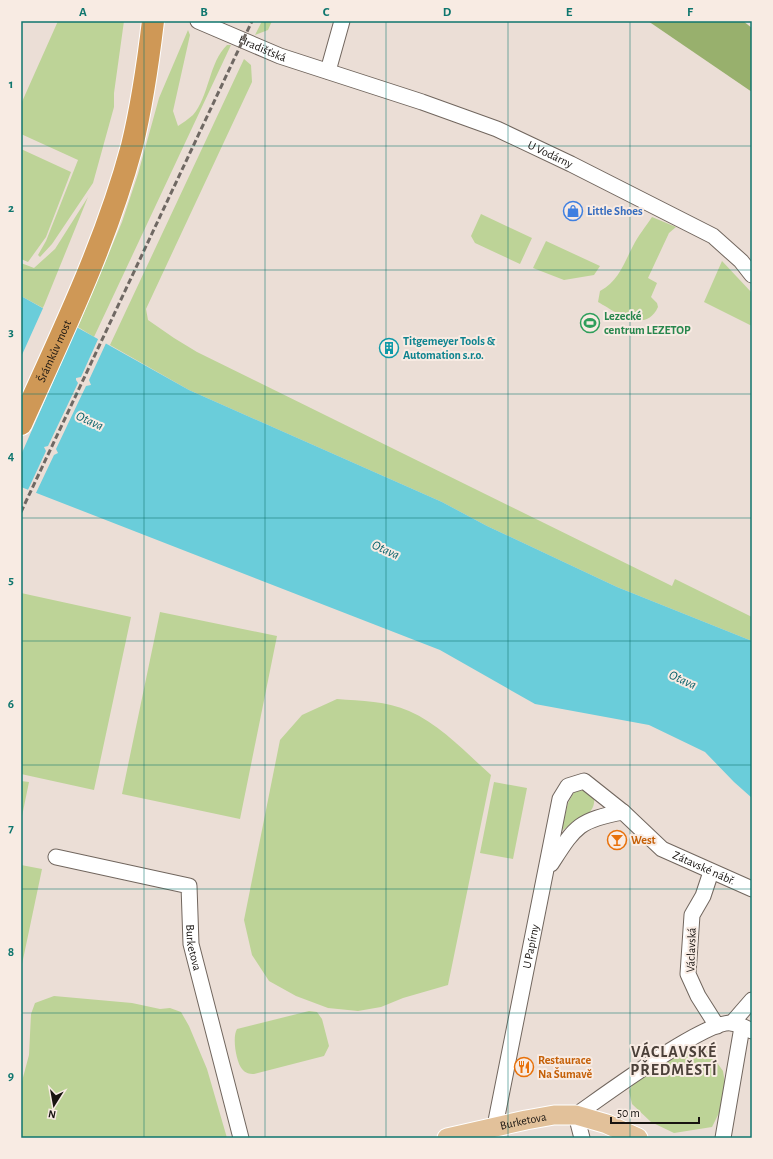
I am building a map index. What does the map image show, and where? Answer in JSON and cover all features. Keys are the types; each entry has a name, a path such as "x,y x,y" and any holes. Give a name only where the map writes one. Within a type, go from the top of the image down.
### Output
{"highway":[{"path":"79,276 114,204 132,146 145,85 148,21"},
{"name":"Šrámkův most","path":"21,388 79,276"},
{"name":"Šrámkův most","path":"21,424 79,276"}],"main road":[{"name":"Burketova","path":"447,1138 495,1126 554,1116 576,1115 607,1124 638,1138"}],"street":[{"name":"Hradišťská","path":"198,21 266,50 328,71"},
{"path":"328,71 342,21"},
{"name":"U Vodárny","path":"328,71 497,129 571,164 713,236 741,261 752,275"},
{"name":"Zátavské nábř.","path":"584,781 623,812 662,849 752,889"},
{"name":"U Papírny","path":"495,1126 560,799 568,786 584,781"},
{"path":"546,871 568,837 577,827 597,817 623,812"},
{"name":"Burketova","path":"56,857 189,886 191,944 241,1138"},
{"name":"Václavská","path":"711,872 704,896 692,915 688,974 698,996 717,1026"},
{"path":"723,1138 742,1027 752,1000"},
{"path":"582,1138 576,1115 678,1045 717,1026 742,1027"}],"green space":[{"path":"58,21 124,21 114,93 114,107 93,183 52,244 40,257 38,255 46,241 78,160 21,134 21,104"},
{"path":"262,21 272,21 268,30 255,35"},
{"path":"648,21 743,21 752,28 752,92"},
{"path":"188,30 190,35 173,111 178,126 193,115 198,108 203,99 216,61 227,45 231,45 94,337 78,327 122,222 138,174 159,98"},
{"path":"244,59 251,65 252,82 146,309 148,320 197,352 672,586 675,579 752,617 752,641 617,587 487,526 442,502 189,390 110,345"},
{"path":"21,149 71,172 46,237 28,262 21,259"},
{"path":"88,197 43,308 21,296 21,263 34,268 55,249"},
{"path":"481,214 532,238 520,264 475,243 471,236"},
{"path":"652,217 676,227 669,233 648,278 657,283 651,297 657,303 658,307 652,315 646,319 630,319 598,302 600,291 611,283 616,277 637,239"},
{"path":"546,241 600,266 594,275 564,280 533,268"},
{"path":"722,261 752,293 752,326 704,302"},
{"path":"21,593 131,617 94,790 21,774"},
{"path":"160,612 277,636 240,819 122,794"},
{"path":"337,699 383,703 409,711 432,724 463,749 491,775 448,985 403,998 381,1007 358,1011 328,1008 296,996 269,981 252,955 244,920 280,740 302,715"},
{"path":"21,781 29,782 21,821"},
{"path":"494,782 527,788 513,859 480,853"},
{"path":"584,790 594,796 592,809 584,817 561,832 568,803 574,792"},
{"path":"21,865 42,869 21,969"},
{"path":"54,996 132,1003 160,1009 170,1008 181,1012 189,1026 207,1069 227,1138 21,1138 21,1085 29,1055 31,1014 35,1003"},
{"path":"309,1011 317,1012 322,1019 329,1046 324,1056 254,1074 247,1073 243,1070 238,1061 235,1049 237,1029"},
{"path":"695,1047 710,1053 723,1071 725,1083 722,1107 712,1127 674,1133 651,1122 632,1104 629,1091 636,1079 664,1057"}],"water":[{"name":"Otava","path":"21,296 189,390 442,502 487,526 617,587 752,641 752,798 705,752 649,725 535,704 440,650 21,487"}],"pier":[{"path":"44,306 78,325 21,455 21,357"},
{"path":"99,337 107,341 89,380 91,385 86,386 56,449 58,453 54,455 35,495 27,492 46,451 44,447 48,446 78,383 76,378 81,377"}],"railway":[{"path":"21,512 252,21"}],"place":[{"name":"Little Shoes","path":"573,211"},
{"name":"Lezecké centrum LEZETOP","path":"590,323"},
{"name":"Titgemeyer Tools & Automation s.r.o.","path":"389,348"},
{"name":"West","path":"617,840"},
{"name":"Restaurace Na Šumavě","path":"524,1067"}],"district":[{"name":"VÁCLAVSKÉ PŘEDMĚSTÍ","path":"674,1060"}]}
